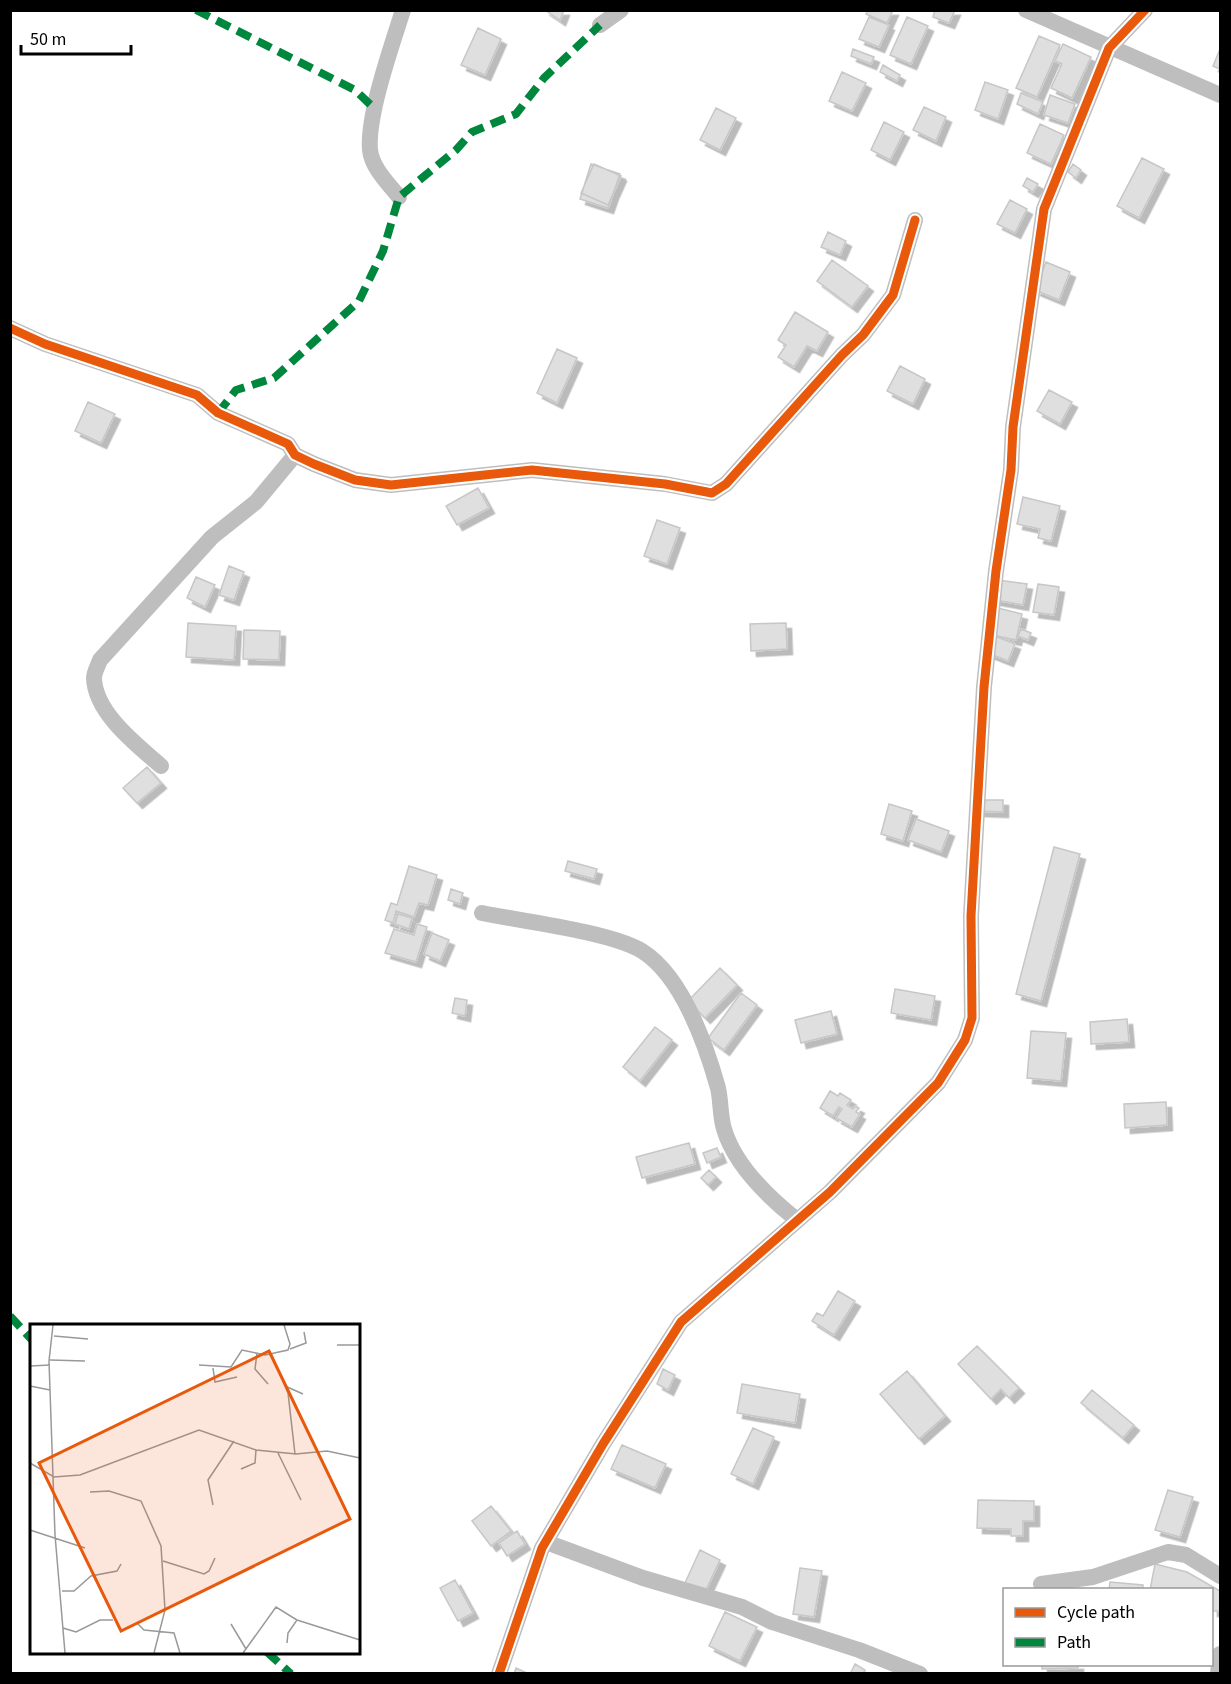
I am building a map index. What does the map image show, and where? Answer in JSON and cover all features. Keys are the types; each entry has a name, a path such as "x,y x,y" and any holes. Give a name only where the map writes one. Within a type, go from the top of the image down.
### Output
{"street":[{"path":"399,197 376,169 370,151 382,77 403,10"},
{"path":"600,25 621,10"},
{"path":"1026,10 1108,48 1221,95"},
{"path":"500,1674 546,1542 603,1444 681,1322 830,1192 938,1083 965,1040 972,1018 971,916 984,687 1014,426 1044,209 1108,48 1145,10"},
{"path":"10,328 45,344 197,395 218,413 288,444 295,455 355,480 391,485 532,470 664,484 712,493 726,484 842,355 863,335 893,295 915,219"},
{"path":"161,766 122,732 98,697 94,676 100,660 212,537 256,502 295,455"},
{"path":"482,913 606,938 642,951 669,978 686,1006 705,1046 718,1090 724,1129 741,1162 770,1199 797,1220"},
{"path":"546,1542 643,1578 742,1606 772,1622 859,1650 920,1674"},
{"path":"1041,1584 1093,1577 1168,1552 1186,1555 1221,1576"},
{"path":"1218,1674 1221,1654"}],"building":[{"path":"545,10 564,10 560,20"},
{"path":"868,10 893,10 887,23 866,14"},
{"path":"935,10 955,10 949,23 933,17"},
{"path":"869,17 889,25 879,47 859,39"},
{"path":"907,17 928,26 911,64 890,55"},
{"path":"478,28 501,39 485,75 461,65"},
{"path":"1039,36 1060,45 1037,97 1016,88"},
{"path":"1063,44 1091,57 1072,98 1051,88 1062,64 1055,61"},
{"path":"853,49 874,57 871,64 851,56"},
{"path":"1220,49 1220,69 1213,66"},
{"path":"883,65 900,75 897,81 880,72"},
{"path":"842,72 866,83 852,111 829,101"},
{"path":"985,82 1008,90 998,119 975,110"},
{"path":"1021,93 1043,102 1038,114 1017,104"},
{"path":"1050,95 1075,104 1068,123 1044,115"},
{"path":"924,107 946,117 936,141 913,130"},
{"path":"716,108 736,118 720,150 700,140"},
{"path":"884,122 904,132 890,160 871,150"},
{"path":"1040,124 1064,135 1051,164 1027,153"},
{"path":"1142,158 1164,169 1139,218 1117,206"},
{"path":"591,164 620,174 608,208 580,199"},
{"path":"594,164 621,176 608,205 581,193"},
{"path":"1073,164 1081,170 1076,178 1068,172"},
{"path":"1027,178 1038,184 1033,192 1023,186"},
{"path":"1010,200 1027,209 1015,233 997,224"},
{"path":"828,232 846,241 840,255 821,247"},
{"path":"832,260 868,286 852,307 817,281"},
{"path":"1046,262 1070,272 1059,300 1035,290"},
{"path":"795,312 828,332 817,351 807,346 794,367 778,357 786,345 778,340"},
{"path":"557,349 577,358 557,403 537,393"},
{"path":"900,366 925,379 913,404 887,391"},
{"path":"1049,390 1072,402 1060,424 1037,411"},
{"path":"88,402 115,414 101,443 75,431"},
{"path":"478,488 489,508 457,525 446,506"},
{"path":"1023,497 1060,506 1051,541 1038,538 1040,529 1017,524"},
{"path":"657,520 680,528 667,564 644,556"},
{"path":"229,566 244,572 234,600 219,595"},
{"path":"196,577 215,585 205,607 187,598"},
{"path":"998,580 1027,584 1023,605 995,600"},
{"path":"1038,584 1059,587 1054,615 1033,612"},
{"path":"998,608 1022,614 1016,640 992,635"},
{"path":"188,623 236,626 234,660 186,657"},
{"path":"786,623 787,649 751,651 750,624"},
{"path":"1021,629 1031,633 1028,640 1018,636"},
{"path":"244,630 280,631 279,660 243,659"},
{"path":"995,636 1015,644 1008,661 988,653"},
{"path":"147,767 161,783 137,803 123,788"},
{"path":"977,800 1003,800 1003,812 977,811"},
{"path":"889,804 912,811 903,841 881,834"},
{"path":"916,819 949,831 941,852 908,840"},
{"path":"1054,847 1080,854 1041,1001 1016,994"},
{"path":"568,861 597,869 594,879 565,871"},
{"path":"409,866 437,875 428,905 419,903 414,917 396,911 393,923 385,920 391,903 397,905"},
{"path":"451,889 463,893 460,904 448,900"},
{"path":"398,914 412,918 409,929 395,924"},
{"path":"417,924 427,927 416,962 385,953 394,929 414,935"},
{"path":"432,933 449,940 440,961 424,954"},
{"path":"720,968 737,985 705,1018 688,1001"},
{"path":"895,989 935,996 931,1020 891,1013"},
{"path":"741,993 757,1005 724,1050 708,1038"},
{"path":"455,998 467,1000 465,1016 452,1013"},
{"path":"831,1011 837,1034 801,1043 795,1020"},
{"path":"1127,1019 1129,1042 1091,1044 1090,1022"},
{"path":"655,1027 672,1040 640,1081 623,1067"},
{"path":"1031,1031 1066,1033 1061,1081 1027,1078"},
{"path":"830,1091 838,1096 840,1093 851,1100 847,1105 853,1109 855,1106 859,1108 856,1112 860,1114 852,1127 836,1118 842,1109 839,1107 833,1116 820,1108"},
{"path":"1166,1102 1167,1125 1125,1128 1124,1104"},
{"path":"689,1143 695,1164 642,1178 636,1157"},
{"path":"717,1148 721,1157 707,1163 703,1153"},
{"path":"709,1170 716,1177 708,1185 701,1178"},
{"path":"838,1291 855,1301 834,1335 812,1321 817,1313 823,1316"},
{"path":"977,1346 1019,1388 1009,1398 1001,1389 991,1399 958,1364"},
{"path":"663,1369 675,1375 668,1390 657,1384"},
{"path":"907,1371 945,1416 919,1439 880,1394"},
{"path":"742,1384 800,1394 795,1423 737,1413"},
{"path":"1092,1390 1134,1425 1123,1438 1081,1403"},
{"path":"753,1428 774,1437 753,1484 731,1474"},
{"path":"622,1445 666,1464 655,1488 611,1469"},
{"path":"1168,1490 1193,1497 1180,1537 1155,1530"},
{"path":"978,1500 1034,1501 1034,1521 1023,1521 1023,1536 1011,1536 1011,1529 977,1528"},
{"path":"491,1506 511,1531 491,1546 472,1521"},
{"path":"517,1531 525,1544 507,1556 499,1543"},
{"path":"700,1550 720,1560 705,1592 685,1583"},
{"path":"1155,1564 1187,1572 1220,1591 1220,1611 1213,1611 1213,1588 1150,1588"},
{"path":"800,1568 822,1571 814,1617 793,1614"},
{"path":"455,1580 473,1613 458,1621 440,1588"},
{"path":"1110,1582 1143,1585 1143,1588 1109,1588"},
{"path":"725,1612 757,1627 740,1661 709,1646"},
{"path":"855,1664 865,1670 863,1674 850,1674"},
{"path":"1042,1666 1078,1666 1078,1668 1042,1669"},
{"path":"516,1668 529,1674 514,1674"}],"marked path":[{"path":"196,10 355,90 376,110"},
{"path":"218,413 236,390 274,378 359,301 383,251 399,197 456,150 472,132 516,114 544,78 600,25"},
{"path":"10,1316 30,1338"},
{"path":"269,1654 291,1674"}],"cycle path":[{"path":"499,1674 542,1548 603,1444 681,1322 830,1192 938,1083 965,1040 972,1018 971,916 984,687 996,571 1011,470 1013,427 1044,209 1109,48 1145,10"},
{"path":"10,328 45,344 197,395 218,413 288,444 295,455 355,480 391,485 532,470 665,484 712,493 726,484 842,355 863,335 893,295 915,220"}]}
